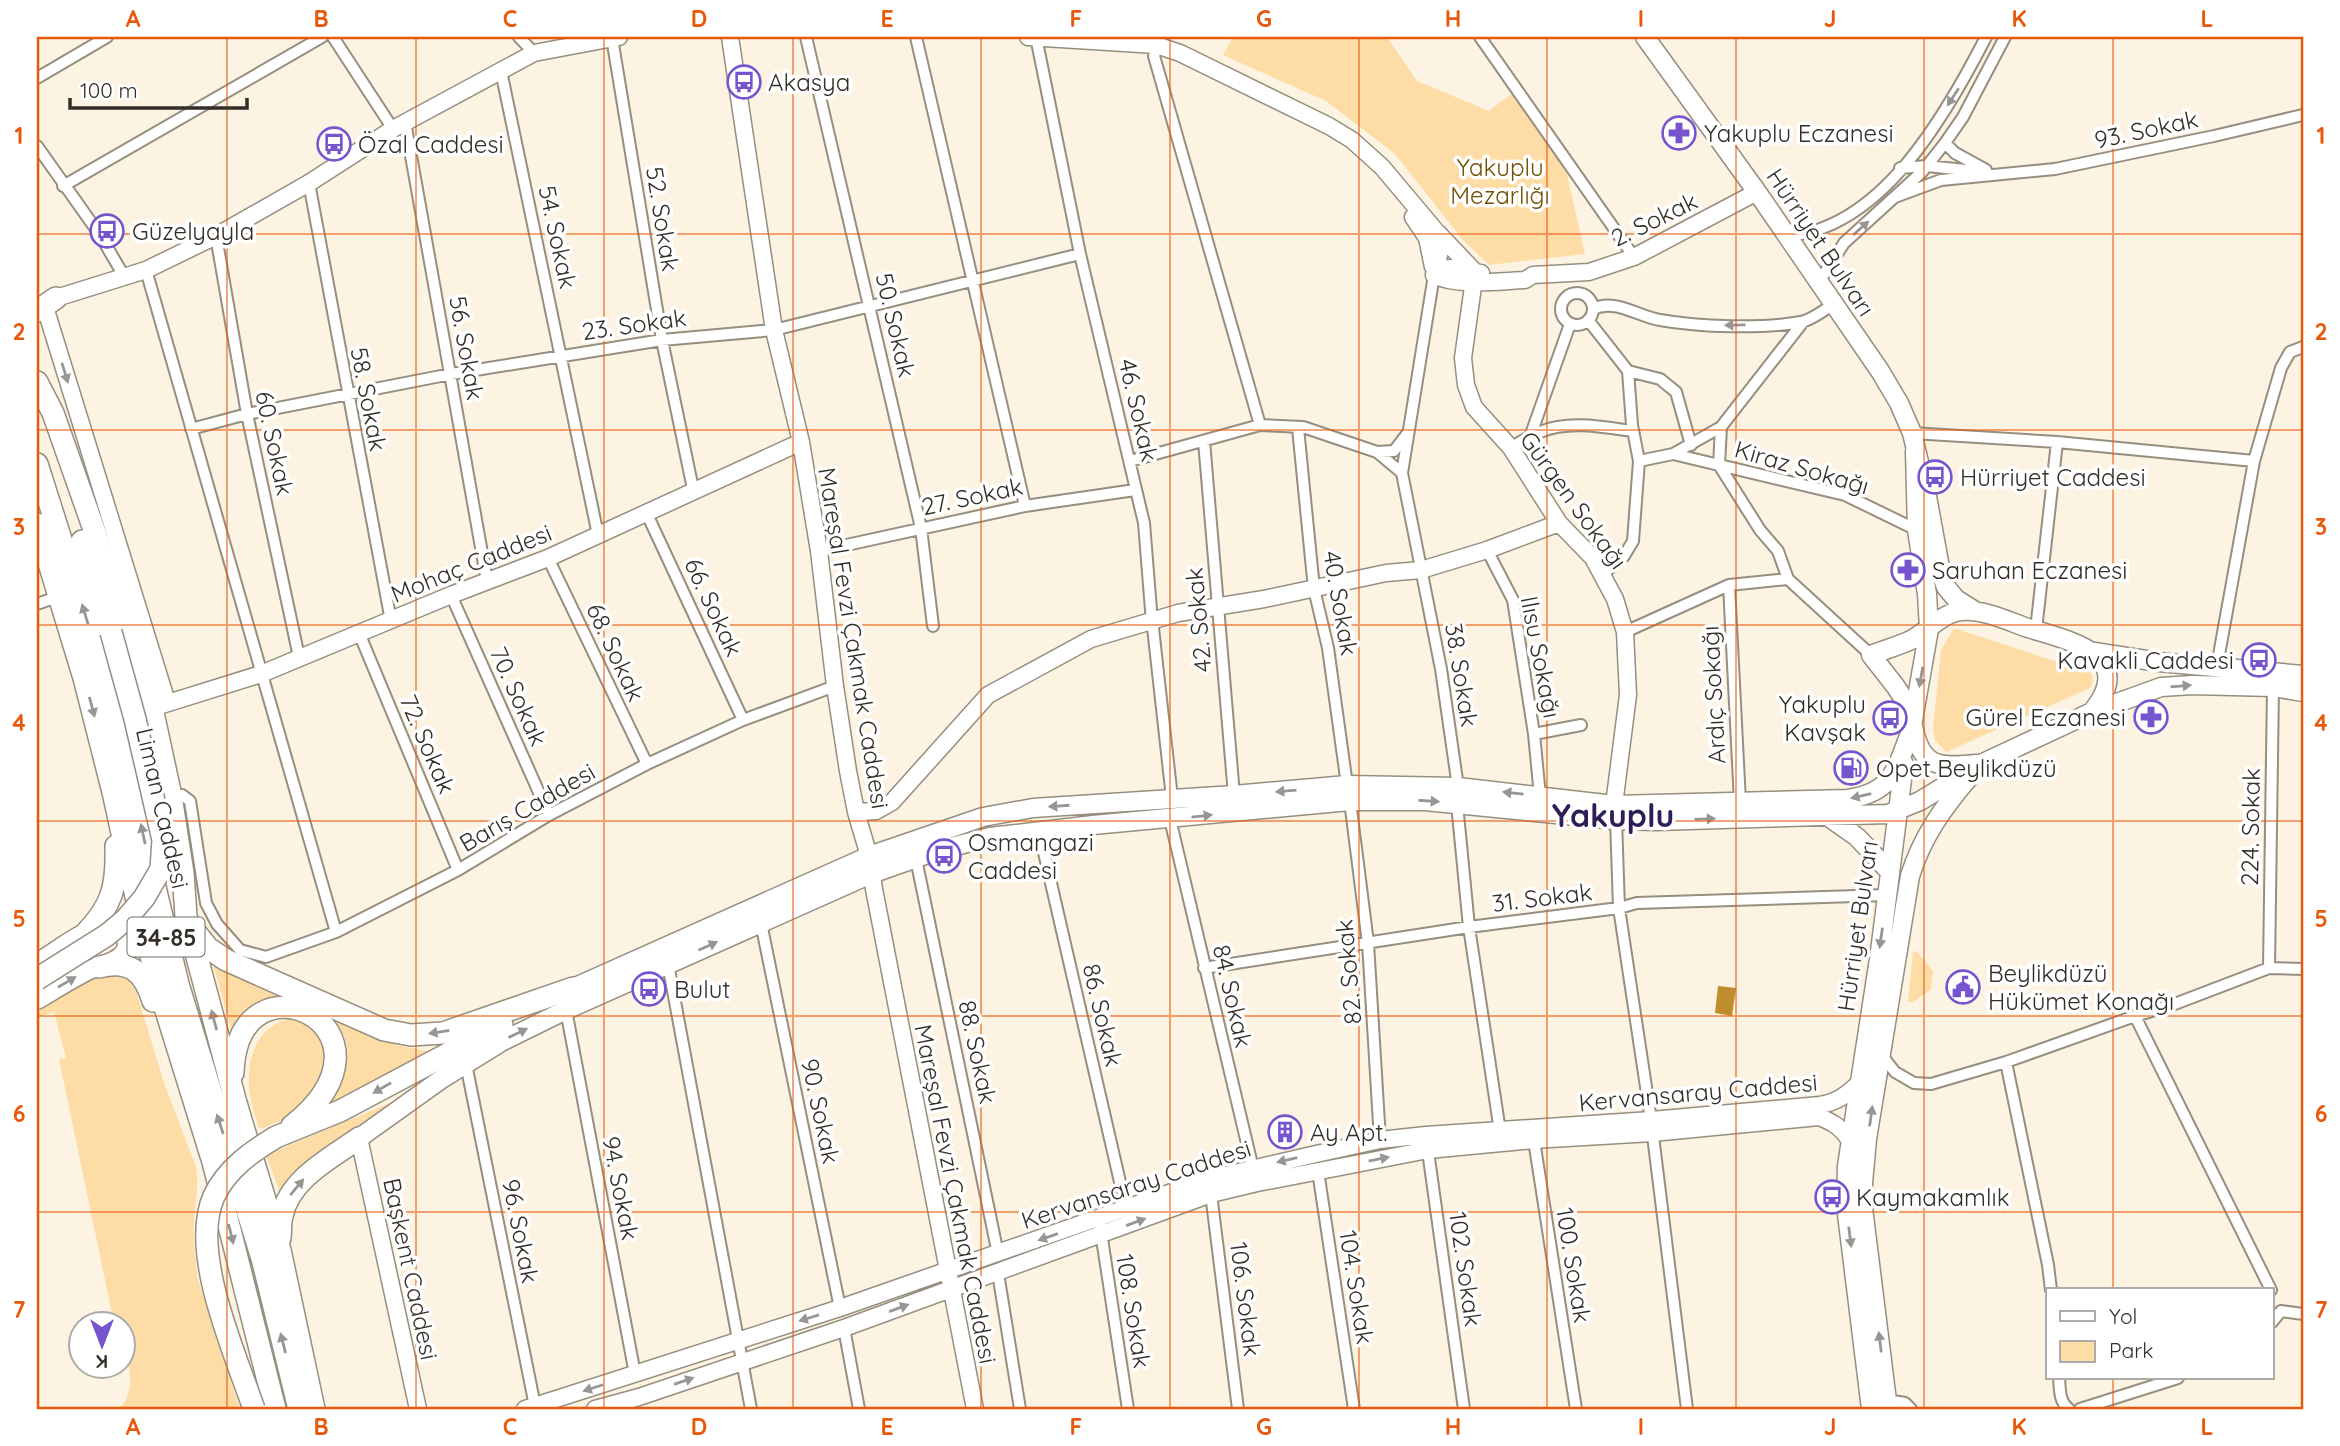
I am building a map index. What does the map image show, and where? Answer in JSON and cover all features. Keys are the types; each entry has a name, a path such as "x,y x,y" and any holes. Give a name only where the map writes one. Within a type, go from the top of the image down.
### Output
{"highway":[{"path":"37,382 53,413 159,705 183,873 186,916 236,1103 280,1250 314,1409"},
{"path":"37,400 111,632 135,719 163,840 161,869 144,898 107,935 37,979"},
{"name":"Liman Caddesi","path":"37,464 106,681 178,984 263,1262 299,1409"},
{"name":"Liman Caddesi","path":"37,524 85,678 163,1001 213,1162 275,1409"},
{"path":"85,934 108,906 115,887 117,874 113,792"},
{"path":"186,916 208,948 226,960 384,1030 411,1035 443,1033 573,988"},
{"path":"99,967 117,964 130,966 142,976 151,993 183,1090 201,1125"},
{"path":"276,1137 340,1111 573,988"},
{"path":"236,1103 232,1070 236,1046 246,1026 260,1013 293,1006 310,1013 327,1027 334,1044 335,1061 322,1095 308,1111 276,1137 250,1153 227,1175 214,1196 206,1240 208,1266 254,1409"},
{"path":"280,1250 282,1215 289,1197 307,1175 359,1138"}],"main road":[{"name":"Hürriyet Bulvarı","path":"1645,37 1757,192 1880,371 1899,403 1926,491 1941,573 1956,599 1975,611"},
{"name":"Hürriyet Bulvarı","path":"1871,1409 1846,1206 1847,1166 1903,771 1929,629 1927,594 1917,530 1913,442"},
{"path":"1917,530 1934,544 1937,552"},
{"path":"1980,764 1948,767 1937,765 1925,757 1917,745 1913,721 1896,687 1871,655 1909,641 1950,614 1975,611 2059,637 2094,652 2159,662 2217,666 2273,679 2303,692"},
{"path":"2092,712 2102,701 2108,679 2102,660 2094,652"},
{"path":"1457,795 1615,812 1827,816 1884,814 1920,801 1980,764 2092,712 2161,687 2303,675"},
{"path":"573,988 983,817 1033,808 1234,795 1348,793 1540,796 1615,812 1740,802 1848,799 1868,796 1890,781 1913,721"},
{"name":"Hürriyet Bulvarı","path":"1888,1405 1863,1208 1863,1183 1880,1053 1904,905 1918,851 1942,811 1980,764"},
{"path":"359,1138 501,1042 761,923 870,865 916,859 990,837 1170,819 1348,793"},
{"path":"1170,819 1171,798"},
{"path":"1827,816 1857,837 1890,872"},
{"path":"37,963 85,934 107,926 115,926 126,938 127,946 123,954 37,1000"}],"street":[{"path":"37,78 107,37"},
{"path":"63,186 322,37"},
{"path":"333,37 399,125"},
{"path":"519,37 534,52"},
{"path":"159,705 43,303 146,270 216,236 309,183 399,125 534,52 619,37"},
{"name":"Mareşal Fevzi Çakmak Caddesi","path":"730,37 774,330 801,442 819,551 835,686 856,812 870,865 975,1409"},
{"name":"50. Sokak","path":"806,37 921,528 933,626"},
{"path":"916,37 1025,506"},
{"path":"1028,37 1158,41 1312,117 1352,140 1382,167 1474,277"},
{"name":"46. Sokak","path":"1035,37 1080,254 1144,523 1171,798"},
{"path":"1480,37 1634,257"},
{"path":"1787,236 1806,234 1828,227 1884,187 1937,123 1986,37"},
{"path":"1819,282 1844,243 1927,166 1945,143 1963,117 2005,37"},
{"name":"52. Sokak","path":"612,38 662,340 693,489"},
{"path":"1158,41 1196,70 1319,129 1357,155 1409,211 1427,238 1434,275"},
{"path":"1158,41 1154,56 1260,425"},
{"path":"1971,66 1985,75"},
{"name":"54. Sokak","path":"501,71 598,535"},
{"name":"93. Sokak","path":"1995,174 2066,167 2303,115"},
{"name":"56. Sokak","path":"399,125 451,374 487,581"},
{"path":"1945,143 1955,153 1995,174"},
{"path":"37,146 100,235 124,276"},
{"path":"1900,168 1927,166 1995,174"},
{"path":"1895,197 1941,180 1995,174"},
{"name":"58. Sokak","path":"309,183 391,621"},
{"name":"2. Sokak","path":"1584,295 1589,272 1634,257 1757,192"},
{"path":"1434,275 1441,250 1435,230"},
{"name":"60. Sokak","path":"216,236 247,414 299,657"},
{"name":"23. Sokak","path":"191,429 247,414 451,374 662,340 774,330 1080,254"},
{"path":"1434,275 1438,270 1446,268 1474,277 1525,280 1532,275 1589,272"},
{"path":"146,270 336,932"},
{"name":"38. Sokak","path":"1434,275 1402,473 1441,669 1457,795 1469,928 1500,1131"},
{"name":"Gürgen Sokağı","path":"1474,277 1463,358 1466,385 1474,407 1511,448 1559,523 1594,558 1615,599 1625,632 1628,695 1615,812"},
{"path":"1570,295 1584,295 1591,301 1593,309 1588,320 1580,325 1570,324 1563,316 1563,301 1570,295"},
{"path":"1639,461 1673,454 1721,427 1803,322 1834,304"},
{"path":"1593,309 1600,306 1622,307 1656,320 1697,326 1803,322"},
{"path":"1588,320 1628,371 1632,432 1639,461 1633,541 1624,556 1602,575"},
{"path":"1530,437 1570,324"},
{"path":"2217,666 2254,461 2281,368 2290,352 2303,347"},
{"path":"1628,371 1660,379 1676,392 1691,445"},
{"path":"1130,461 1260,425 1303,427 1377,452 1402,473"},
{"path":"1511,448 1542,431 1577,425 1632,432"},
{"path":"1721,427 1720,465 1760,530 1778,551 1788,579 1871,655"},
{"name":"40. Sokak","path":"1298,428 1314,589 1328,648 1348,793"},
{"path":"1377,452 1394,451 1408,432"},
{"name":"42. Sokak","path":"1204,441 1234,795"},
{"name":"Mohaç Caddesi","path":"159,705 261,674 548,558 693,489 801,442"},
{"path":"1913,442 2057,442 2254,461"},
{"path":"2036,630 2057,442"},
{"name":"Kiraz Sokağı","path":"1673,454 1845,495 1917,530"},
{"name":"27. Sokak","path":"819,551 1025,506 1135,490"},
{"name":"66. Sokak","path":"646,512 743,720"},
{"path":"856,812 876,811 892,802 988,695 1091,639 1152,619 1386,573 1422,570 1487,550 1559,523"},
{"name":"Ilısu Sokağı","path":"1487,550 1513,600 1535,734 1540,796"},
{"name":"68. Sokak","path":"548,558 646,764"},
{"path":"1625,632 1729,585 1788,579"},
{"name":"Ardıç Sokağı","path":"1729,585 1740,802"},
{"name":"70. Sokak","path":"451,595 549,815"},
{"path":"37,604 60,596"},
{"name":"72. Sokak","path":"359,633 458,870"},
{"name":"224. Sokak","path":"2269,968 2273,679"},
{"name":"Barış Caddesi","path":"171,796 183,795 190,801 206,903 217,924 240,950 266,957 336,932 458,870 549,815 646,764 743,720 835,686"},
{"name":"Ilısu Sokağı","path":"1535,734 1581,725"},
{"name":"82. Sokak","path":"1348,793 1368,943 1380,1140"},
{"path":"1615,812 1619,908 1651,1127 1686,1409"},
{"name":"84. Sokak","path":"1170,819 1255,1176"},
{"name":"86. Sokak","path":"1039,831 1126,1209"},
{"name":"88. Sokak","path":"916,859 998,1254"},
{"name":"31. Sokak","path":"1204,968 1619,908 1637,903 1887,895"},
{"name":"90. Sokak","path":"761,923 840,1308"},
{"path":"668,964 751,1409"},
{"path":"1880,1053 1895,1072 1914,1083 1931,1084 2006,1062 2172,1005 2269,968 2303,969"},
{"name":"94. Sokak","path":"566,1010 635,1374"},
{"path":"2135,1016 2270,1288"},
{"path":"2006,1062 2051,1288"},
{"name":"96. Sokak","path":"466,1064 530,1408"},
{"name":"Kervansaray Caddesi","path":"1651,1127 1819,1105 1846,1096 1859,1083"},
{"name":"Kervansaray Caddesi","path":"530,1408 998,1254 1211,1195 1255,1176 1380,1140 1427,1142 1819,1117 1843,1130 1850,1141"},
{"name":"Kervansaray Caddesi","path":"595,1409 640,1403 741,1361 844,1328 998,1273 1101,1227 1126,1209 1209,1179 1318,1171 1427,1142 1500,1131 1533,1134"},
{"name":"100. Sokak","path":"1533,1134 1576,1409"},
{"name":"Başkent Caddesi","path":"359,1138 418,1409"},
{"name":"102. Sokak","path":"1427,1142 1464,1409"},
{"name":"104. Sokak","path":"1318,1171 1354,1409"},
{"name":"106. Sokak","path":"1211,1195 1238,1409"},
{"name":"108. Sokak","path":"1101,1227 1128,1409"},
{"path":"998,1273 1020,1409"},
{"path":"2274,1297 2281,1311"},
{"path":"2281,1311 2303,1314"},
{"path":"2274,1320 2281,1311"},
{"path":"844,1328 859,1409"},
{"path":"2059,1380 2061,1398 2069,1409"},
{"path":"2080,1409 2172,1380"},
{"path":"1888,1405 1905,1403 1911,1409"}],"green space":[{"name":"Yakuplu Mezarlığı","path":"1233,37 1387,37 1417,81 1489,111 1514,92 1563,157 1585,254 1489,265 1462,239 1395,154 1326,101 1223,55"},
{"path":"1957,629 2091,673 2092,684 2090,688 1946,752 1935,740 1933,729 1941,650 1953,630"},
{"path":"1913,951 1917,952 1933,971 1931,989 1913,1002 1908,1002"},
{"path":"213,964 299,1000 235,1043"},
{"path":"116,974 128,980 136,991 164,1083 196,1167 194,1233 198,1280 240,1409 108,1409 123,1405 128,1395 130,1380 136,1380 136,1310 111,1310 59,1059 66,1058 54,1012 37,1018 37,1012 65,994 105,975"},
{"path":"332,1017 396,1045 427,1051 427,1057 316,1115 337,1089 347,1058 344,1036"},
{"path":"294,1018 322,1033 327,1072 291,1116 261,1129 253,1110 249,1087 251,1060 261,1037 270,1028"},
{"path":"402,1098 314,1163 280,1192 266,1155"}],"shaded area":[{"path":"1718,986 1736,988 1732,1016 1715,1013"}],"place":[{"name":"Akasya","path":"744,82"},
{"name":"Yakuplu Eczanesi","path":"1679,133"},
{"name":"Özal Caddesi","path":"334,144"},
{"name":"Güzelyayla","path":"107,231"},
{"name":"Hürriyet Caddesi","path":"1935,477"},
{"name":"Saruhan Eczanesi","path":"1908,570"},
{"name":"Kavakli Caddesi","path":"2259,660"},
{"name":"Gürel Eczanesi","path":"2151,717"},
{"name":"Yakuplu Kavşak","path":"1890,718"},
{"name":"Opet Beylikdüzü","path":"1851,768"},
{"name":"Osmangazi Caddesi","path":"944,856"},
{"name":"Beylikdüzü Hükümet Konağı","path":"1963,987"},
{"name":"Bulut","path":"649,989"},
{"name":"Ay Apt.","path":"1285,1132"},
{"name":"Kaymakamlık","path":"1832,1197"}],"district":[{"name":"Yakuplu","path":"1613,815"}]}
